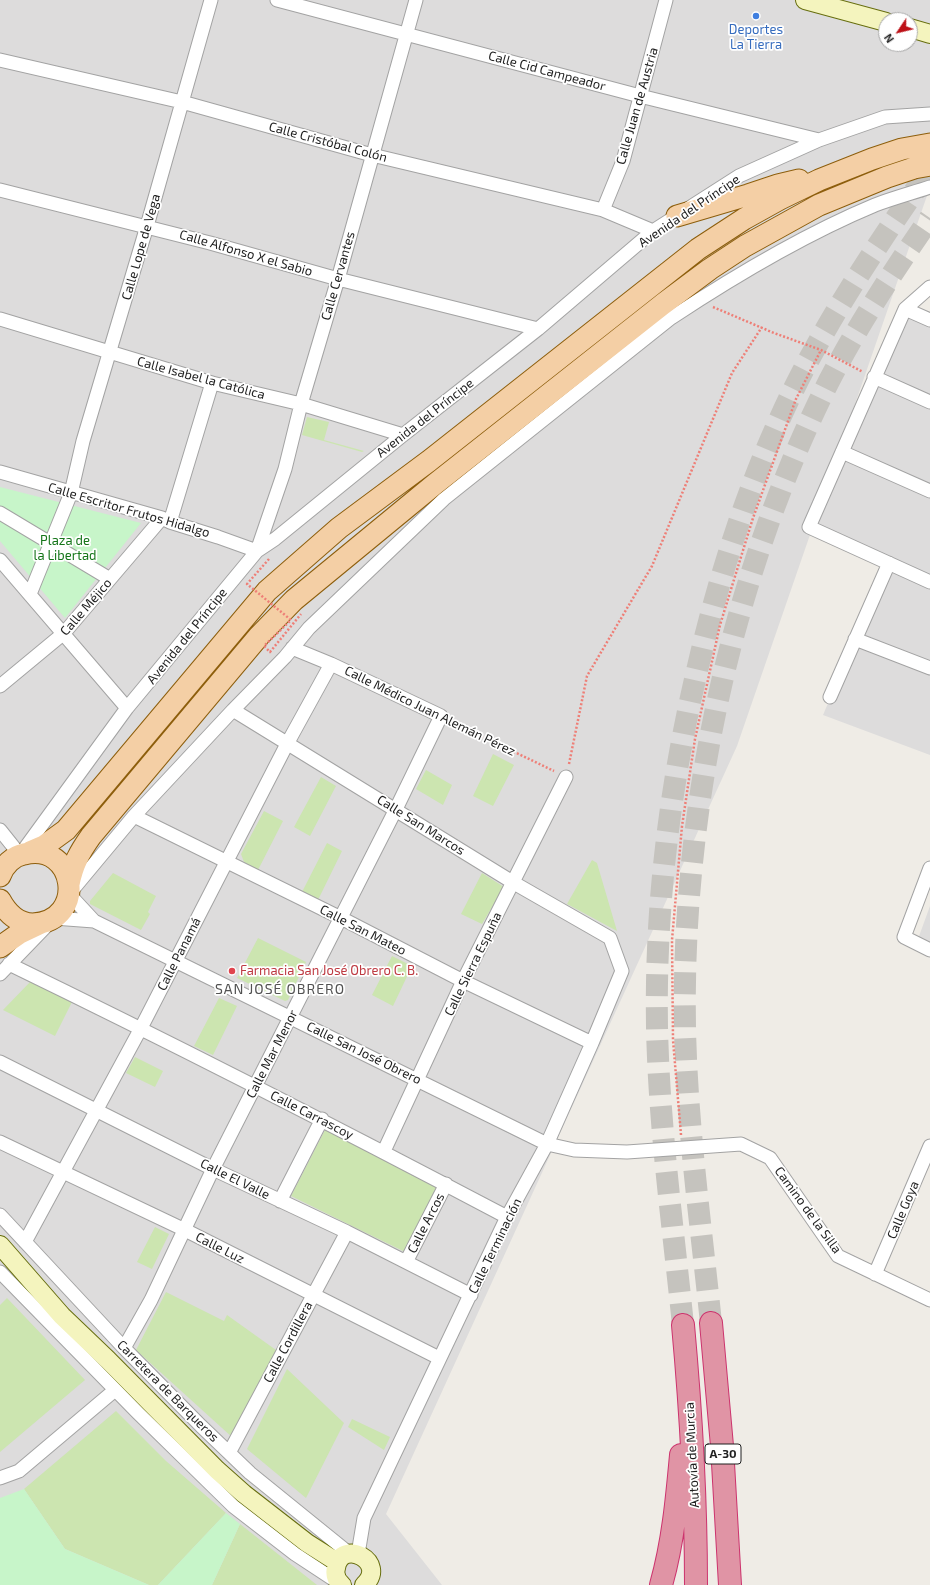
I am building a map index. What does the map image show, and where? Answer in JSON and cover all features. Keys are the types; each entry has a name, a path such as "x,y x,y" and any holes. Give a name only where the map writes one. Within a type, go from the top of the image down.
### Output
{"highway":[{"name":"A-30","path":"711,1323 722,1446 730,1585"},
{"name":"Autovía de Murcia","path":"683,1326 688,1376 696,1522 696,1585"},
{"path":"661,1585 669,1557 678,1488 688,1376"}],"main road":[{"path":"815,1 878,20"},
{"path":"918,30 930,34"},
{"path":"0,876 6,864 25,853 44,846 66,830 267,591 339,528 429,461 698,249 744,219 780,199 872,158 902,149 930,144"},
{"path":"4,956 20,933 47,921 61,912 66,904 72,867 78,854 91,836 259,636 300,595 435,484 663,304 710,269 744,246 819,205 886,177 914,168 930,166"},
{"path":"677,216 748,195 778,184 799,180 820,180"},
{"path":"25,853 40,852 49,855 56,860 67,875 69,889"},
{"path":"0,900 4,909 11,916 20,921 31,924 47,921"},
{"name":"Carretera de Barqueros","path":"0,1245 62,1316 108,1360 217,1470 244,1494 307,1543 348,1557"},
{"path":"340,1584 335,1573 348,1557 367,1560 371,1569 369,1580 366,1585"}],"street":[{"name":"Calle Lope de Vega","path":"30,594 71,493 83,441 147,226 211,0"},
{"name":"Calle Cid Campeador","path":"277,0 640,96 819,140"},
{"name":"Calle Cervantes","path":"257,551 285,469 301,404 408,34 416,0"},
{"name":"Calle Juan de Austria","path":"603,210 622,161 666,0"},
{"name":"Calle Cristóbal Colón","path":"0,60 182,102 372,155 603,210 654,231"},
{"name":"Avenida del Príncipe","path":"25,853 127,708 257,551 275,539 403,435 538,329 654,231 677,216 739,176 819,140 885,117 930,114"},
{"path":"69,889 134,816 309,628 444,499 671,318 698,300 804,238 877,204 930,187"},
{"name":"Calle Alfonso X el Sabio","path":"0,190 147,226 338,279 538,329"},
{"path":"930,287 905,309 809,527 930,582"},
{"path":"905,309 930,320"},
{"name":"Calle Isabel la Católica","path":"0,319 212,383 301,404 403,435"},
{"path":"874,377 930,402"},
{"path":"166,520 212,383"},
{"path":"842,452 930,491"},
{"name":"Calle Escritor Frutos Hidalgo","path":"0,472 166,520 218,536 257,551"},
{"path":"0,513 110,579"},
{"name":"Calle Méjico","path":"0,686 64,633 110,579 166,520"},
{"path":"0,560 127,708"},
{"path":"830,697 889,563"},
{"path":"855,639 930,668"},
{"name":"Calle Médico Juan Alemán Pérez","path":"292,648 330,664 441,716"},
{"name":"Calle Panamá","path":"25,1242 141,1028 287,744 330,664"},
{"name":"Calle San Marcos","path":"233,710 514,882 610,938"},
{"name":"Calle Mar Menor","path":"124,1348 151,1300 213,1169 291,1018 441,716"},
{"name":"Calle Sierra Espuña","path":"384,1151 463,981 566,777"},
{"name":"Calle San Mateo","path":"134,816 341,918 463,981 592,1043"},
{"path":"0,830 25,853"},
{"path":"930,868 904,937 930,950"},
{"name":"Calle San José Obrero","path":"69,889 94,921"},
{"name":"Calle San José Obrero","path":"47,921 94,921 547,1144 574,1150 619,1152 682,1148"},
{"name":"Calle Terminación","path":"348,1557 364,1518 439,1358 471,1295 507,1217 547,1144 592,1043 622,971 610,938"},
{"path":"0,974 4,956"},
{"name":"Calle Carrascoy","path":"4,956 255,1087 384,1151 507,1217"},
{"name":"Calle El Valle","path":"0,1062 213,1169 347,1232 471,1295"},
{"path":"280,1201 322,1119"},
{"name":"Calle Luz","path":"0,1142 185,1230 313,1296 439,1358"},
{"name":"Camino de la Silla","path":"682,1148 741,1144 770,1158 838,1256 930,1300"},
{"name":"Calle Goya","path":"875,1274 930,1146"},
{"name":"Calle Arcos","path":"406,1262 446,1184"},
{"name":"Carretera de Barqueros","path":"0,1215 124,1348 250,1473 348,1557"},
{"name":"Calle Cordillera","path":"230,1453 347,1232"},
{"path":"0,1272 115,1390 234,1506 295,1554 340,1584"},
{"path":"0,1478 19,1471 115,1390"}],"path":[{"path":"698,300 821,350 874,377"},
{"path":"566,777 587,676 652,566 732,373 762,327"},
{"path":"682,1148 673,1040 672,940 682,826 695,738 720,625 753,518 796,399 821,350"},
{"path":"269,559 247,584 291,620 264,646 270,652 301,614"},
{"name":"Calle Médico Juan Alemán Pérez","path":"441,716 566,777"}],"shaded area":[{"path":"0,0 930,0 930,187 827,485 905,309 930,320 930,755 823,715 888,563 812,529 737,746 386,1514 442,1585 0,1585"},
{"path":"930,906 930,945 918,939"}],"green space":[{"path":"307,417 329,422 324,440 364,451 362,452 302,435"},
{"name":"Plaza de la Libertad","path":"0,487 141,523 65,618 0,541"},
{"path":"493,754 514,765 493,806 473,796"},
{"path":"426,770 452,785 443,805 416,789"},
{"path":"321,777 336,786 310,836 294,827"},
{"path":"264,811 283,821 258,870 244,862 241,854"},
{"path":"327,843 342,851 318,900 302,892"},
{"path":"592,860 597,863 617,931 567,904"},
{"path":"113,873 156,896 148,912 150,914 141,930 90,904 90,901"},
{"path":"482,873 504,887 482,924 461,914"},
{"path":"258,938 306,962 288,1000 285,1001 237,978"},
{"path":"392,956 412,966 393,1006 372,995"},
{"path":"31,981 72,1002 55,1036 3,1010"},
{"path":"219,998 237,1006 213,1055 194,1046"},
{"path":"135,1057 163,1071 155,1087 126,1073"},
{"path":"326,1128 437,1186 405,1252 291,1196"},
{"path":"155,1227 169,1234 152,1269 137,1262"},
{"path":"166,1292 224,1321 227,1315 276,1350 233,1438 136,1350"},
{"path":"7,1298 85,1380 0,1452 0,1305"},
{"path":"287,1369 344,1423 306,1498 247,1449"},
{"path":"116,1411 166,1461 226,1513 158,1585 149,1585 65,1549 24,1489"},
{"path":"352,1419 390,1437 384,1450 348,1427"},
{"path":"24,1489 65,1549 149,1585 0,1585 0,1498"},
{"path":"226,1513 240,1524 212,1585 158,1585"},
{"path":"240,1524 317,1585 212,1585"}],"tunnel":[{"path":"683,1325 660,1102 657,983 661,894 671,806 686,719 716,595 741,517 771,439 806,365 834,315 881,241 930,169"},
{"path":"711,1323 688,1102 685,1028 686,946 692,862 703,779 719,696 739,614 765,534 795,456 829,381 852,339 930,218"}],"place":[{"name":"Deportes La Tierra","path":"756,16"},
{"name":"Farmacia San José Obrero C. B.","path":"232,971"}],"district":[{"name":"SAN JOSÉ OBRERO","path":"280,989"}]}
